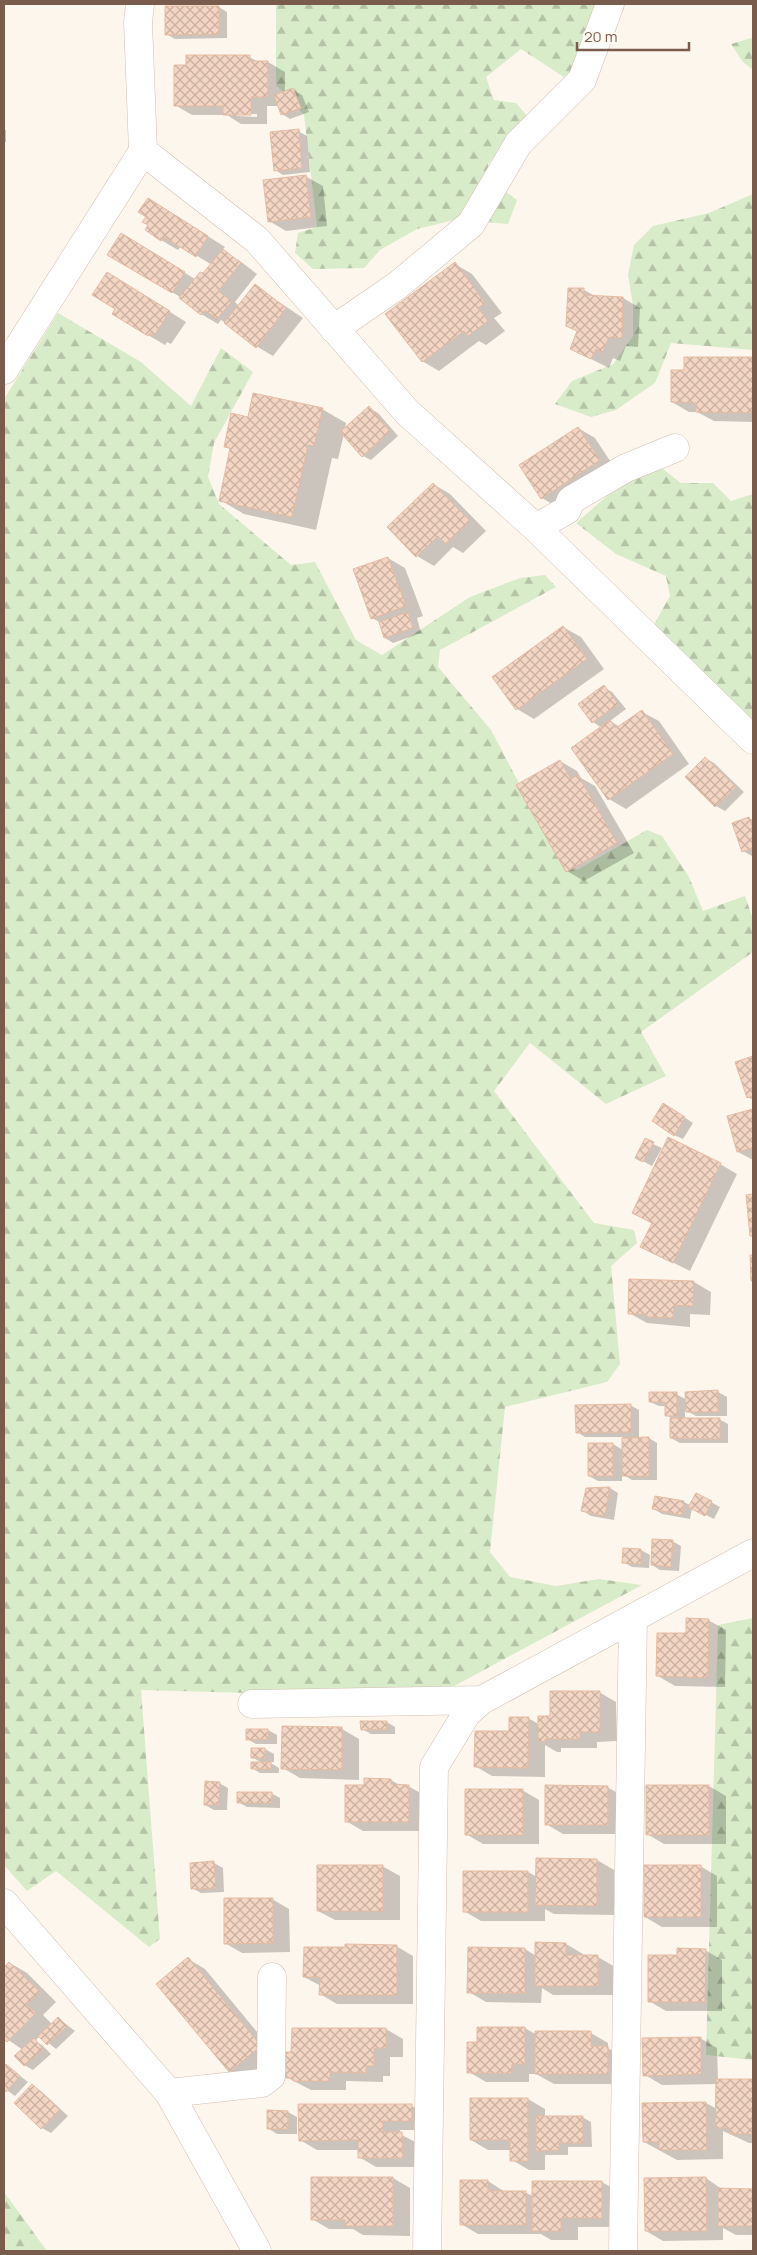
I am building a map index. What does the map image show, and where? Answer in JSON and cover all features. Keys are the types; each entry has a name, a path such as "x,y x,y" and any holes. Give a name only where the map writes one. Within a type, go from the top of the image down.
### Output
{"street":[{"path":"4,370 143,151 138,22 140,4"},
{"path":"334,329 398,285 471,224 518,144 582,80 610,4"},
{"path":"143,151 257,240 407,412 536,528 753,740"},
{"path":"536,528 568,510 571,500 626,468 675,448"},
{"path":"427,2251 434,1767 467,1713 482,1700 753,1553"},
{"path":"623,2251 633,1618"},
{"path":"252,1704 482,1700"},
{"path":"4,1903 169,2092 258,2251"},
{"path":"169,2092 262,2083 271,2076 272,1977"}],"green space":[{"path":"276,4 620,4 615,38 564,77 521,49 486,77 494,100 516,103 528,117 488,164 491,181 517,200 508,224 454,220 417,229 380,250 364,268 313,269 295,253 298,233 317,227 304,115 276,85"},
{"path":"753,39 753,70 743,62 731,44"},
{"path":"753,194 753,350 671,343 655,383 616,410 591,417 555,404 572,381 613,364 633,336 633,305 628,275 634,245 653,226 709,213"},
{"path":"58,313 141,362 191,406 221,348 253,372 214,443 208,477 219,504 291,565 315,562 356,640 382,655 470,597 520,578 545,575 556,587 440,650 438,667 491,730 556,853 577,870 647,830 662,836 689,877 703,911 745,896 753,919 753,952 641,1032 666,1076 606,1104 530,1043 494,1091 594,1223 634,1230 637,1243 611,1266 620,1364 607,1382 505,1407 490,1552 510,1577 556,1586 599,1579 642,1585 432,1698 141,1690 160,1939 149,1947 56,1871 27,1891 4,1865 4,1739 6,1736 4,1734 4,399"},
{"path":"655,463 681,483 713,483 731,501 753,494 753,750 652,628 670,596 666,576 616,554 576,523 623,482"},
{"path":"753,1618 753,2060 706,2055 718,1625"},
{"path":"4,2192 47,2251 4,2251"}],"building":[{"path":"165,6 219,6 219,34 165,35"},
{"path":"186,55 250,55 250,61 268,61 268,97 251,97 251,115 223,115 223,106 174,106 174,65 186,65"},
{"path":"293,88 301,108 281,115 274,95"},
{"path":"299,129 302,168 274,171 270,132"},
{"path":"306,175 311,217 268,222 263,180"},
{"path":"148,198 208,236 196,257 164,237 161,241 145,230 148,225 142,222 146,217 138,212"},
{"path":"121,233 185,272 172,293 107,255"},
{"path":"223,249 241,263 218,291 232,301 217,319 205,310 201,315 179,298 200,272 203,273"},
{"path":"455,262 485,303 478,308 488,321 468,336 464,331 422,362 385,314"},
{"path":"107,272 170,311 154,336 150,333 148,336 112,314 115,309 92,295"},
{"path":"255,284 286,308 256,348 224,323"},
{"path":"568,288 584,288 584,295 623,297 622,338 609,337 602,353 596,349 591,359 570,349 577,331 566,326"},
{"path":"684,357 753,357 753,413 696,412 696,403 671,402 671,370 684,370"},
{"path":"253,393 323,408 314,446 308,445 292,517 219,501 230,448 224,447 231,413 248,417"},
{"path":"369,406 390,431 362,457 340,432"},
{"path":"578,427 600,460 541,499 519,465"},
{"path":"433,483 470,521 446,544 438,536 416,557 387,527"},
{"path":"388,557 406,606 371,619 353,569"},
{"path":"408,612 413,628 384,638 379,622"},
{"path":"563,626 587,659 516,710 492,677"},
{"path":"604,685 618,704 592,723 578,704"},
{"path":"642,710 673,754 608,800 571,748 610,720 616,728"},
{"path":"705,757 736,787 715,807 685,777"},
{"path":"560,760 571,779 578,775 617,843 566,872 516,785"},
{"path":"749,817 753,828 753,848 742,852 732,823"},
{"path":"753,1056 753,1096 747,1098 735,1062"},
{"path":"663,1103 685,1117 674,1136 652,1121"},
{"path":"753,1109 753,1148 737,1152 727,1116"},
{"path":"668,1137 721,1163 673,1263 640,1247 652,1223 632,1213"},
{"path":"645,1138 654,1142 643,1162 635,1158"},
{"path":"753,1194 753,1236 750,1236 746,1195"},
{"path":"750,1255 753,1255 753,1281 751,1281"},
{"path":"629,1279 694,1281 693,1306 674,1305 673,1318 647,1317 647,1314 628,1314"},
{"path":"718,1390 718,1412 686,1412 685,1392"},
{"path":"649,1392 677,1392 677,1416 665,1416 665,1402 649,1402"},
{"path":"631,1404 631,1432 576,1433 575,1405"},
{"path":"670,1418 720,1418 720,1439 670,1438"},
{"path":"649,1437 649,1476 622,1476 622,1438"},
{"path":"588,1443 613,1443 613,1476 588,1476"},
{"path":"610,1487 605,1516 581,1511 586,1488"},
{"path":"696,1493 712,1501 705,1516 688,1507"},
{"path":"655,1496 684,1501 682,1515 652,1509"},
{"path":"652,1539 673,1540 671,1567 651,1565"},
{"path":"623,1548 641,1549 641,1564 622,1563"},
{"path":"686,1618 709,1619 708,1678 656,1676 657,1633 686,1633"},
{"path":"550,1691 600,1691 600,1732 580,1732 580,1739 545,1739 545,1742 538,1742 538,1716 550,1716"},
{"path":"509,1717 529,1717 528,1768 474,1767 475,1731 509,1731"},
{"path":"360,1721 387,1721 387,1729 361,1730"},
{"path":"282,1726 342,1727 342,1770 281,1769"},
{"path":"246,1729 268,1729 269,1739 246,1740"},
{"path":"251,1748 265,1748 265,1758 251,1758"},
{"path":"251,1762 271,1762 271,1769 251,1769"},
{"path":"364,1778 391,1779 391,1784 409,1785 409,1822 345,1822 345,1785 364,1785"},
{"path":"205,1781 220,1782 219,1805 204,1805"},
{"path":"545,1785 608,1786 608,1825 545,1825"},
{"path":"646,1785 709,1785 709,1835 646,1835"},
{"path":"465,1789 523,1789 523,1835 465,1835"},
{"path":"237,1792 272,1792 272,1803 237,1803"},
{"path":"536,1858 597,1859 597,1906 535,1905"},
{"path":"214,1861 216,1888 191,1889 190,1863"},
{"path":"317,1865 383,1865 383,1911 317,1911"},
{"path":"644,1865 701,1865 701,1917 644,1917"},
{"path":"463,1871 528,1871 528,1912 463,1912"},
{"path":"224,1898 273,1898 273,1943 224,1944"},
{"path":"535,1942 566,1943 566,1955 598,1955 598,1986 535,1986"},
{"path":"345,1944 397,1945 397,1995 319,1995 320,1977 303,1977 304,1947 345,1947"},
{"path":"468,1947 525,1948 525,1993 467,1993"},
{"path":"677,1948 706,1949 705,2002 648,2002 648,1955 677,1955"},
{"path":"188,1957 261,2046 229,2072 156,1984"},
{"path":"9,1962 40,1992 27,2005 36,2013 7,2042 4,2039 4,1967"},
{"path":"58,2017 67,2026 47,2045 38,2036"},
{"path":"477,2027 525,2027 525,2064 512,2064 512,2073 467,2073 467,2042 477,2042"},
{"path":"292,2028 386,2028 386,2048 374,2048 374,2066 366,2066 366,2073 330,2072 330,2081 293,2081 293,2078 284,2078 285,2052 291,2052"},
{"path":"535,2031 591,2031 591,2046 608,2046 608,2074 535,2074"},
{"path":"701,2037 701,2074 643,2076 642,2038"},
{"path":"34,2038 43,2049 24,2066 14,2056"},
{"path":"6,2064 20,2076 6,2092 4,2090 4,2067"},
{"path":"716,2079 753,2079 753,2134 730,2134 730,2128 715,2128"},
{"path":"32,2084 60,2110 41,2129 14,2103"},
{"path":"470,2098 528,2098 528,2161 510,2161 510,2140 470,2140"},
{"path":"706,2102 707,2150 659,2150 659,2142 643,2142 642,2103"},
{"path":"298,2104 412,2104 412,2121 383,2121 383,2132 402,2132 403,2158 358,2158 358,2140 299,2141"},
{"path":"267,2110 288,2111 288,2129 267,2129"},
{"path":"536,2116 583,2116 583,2143 559,2143 559,2150 536,2151"},
{"path":"311,2177 393,2177 393,2226 345,2226 345,2220 311,2220"},
{"path":"706,2177 707,2231 645,2231 644,2178"},
{"path":"460,2180 488,2180 488,2191 526,2191 526,2225 460,2225"},
{"path":"532,2181 602,2181 602,2218 561,2218 561,2231 532,2231"},
{"path":"718,2188 753,2189 753,2226 718,2226"}]}
